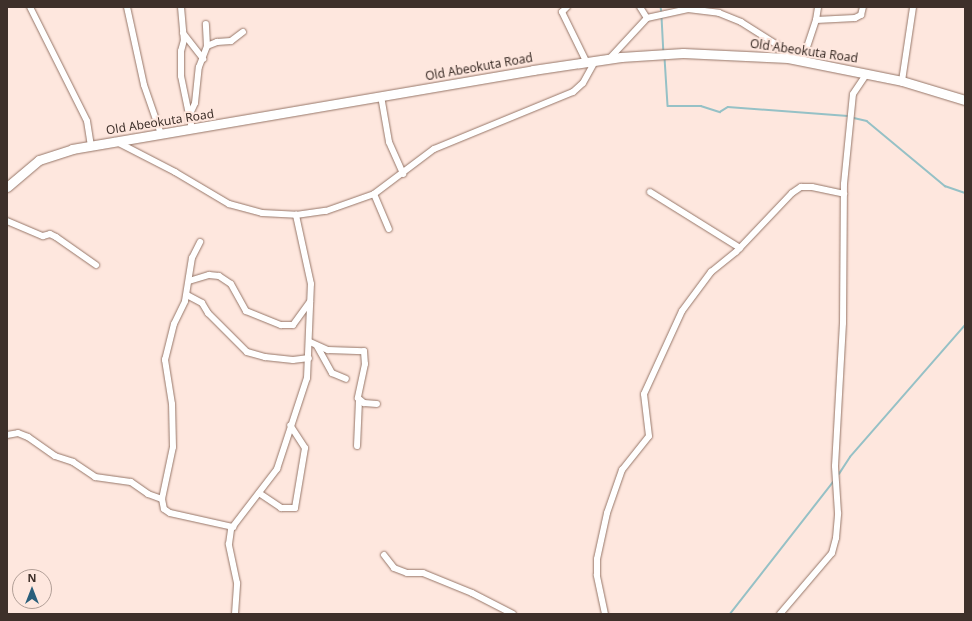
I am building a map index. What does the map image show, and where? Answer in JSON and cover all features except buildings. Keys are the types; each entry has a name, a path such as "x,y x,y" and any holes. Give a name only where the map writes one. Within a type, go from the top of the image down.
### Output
{"highway":[{"name":"Old Abeokuta Road","path":"7,187 39,160 54,154 91,145 610,58 682,53 788,58 902,81 965,100"}],"street":[{"path":"30,7 87,121 91,145"},
{"path":"127,7 144,85 161,134"},
{"path":"181,7 183,33 181,76 192,129"},
{"path":"567,7 562,12 586,61"},
{"path":"640,7 647,18"},
{"path":"802,62 816,20 818,7"},
{"path":"816,20 855,18 861,15 863,7"},
{"path":"902,81 913,7"},
{"path":"610,58 647,18 688,9 719,12 741,22 772,42 788,58"},
{"path":"189,116 195,103 199,67 208,46 206,24"},
{"path":"208,46 217,42 230,41 243,32"},
{"path":"183,33 203,59"},
{"path":"115,142 175,172 229,204 262,213 296,215 326,211 374,194 392,178 403,174 434,149 573,92 583,83 596,60"},
{"path":"780,614 832,552 836,538 838,513 835,466 843,323 844,194 852,98 867,73"},
{"path":"381,96 389,142 403,174"},
{"path":"605,614 597,575 597,559 617,479 622,470 649,436 644,394 682,311 710,272 740,248 792,193 801,187 812,187 844,194"},
{"path":"650,192 740,248"},
{"path":"374,194 389,230"},
{"path":"235,614 237,583 229,544 233,527 277,469 290,425 302,399 309,358 311,298 309,270 296,215"},
{"path":"7,221 43,236 50,234 96,265"},
{"path":"200,242 192,258 187,295 169,340 165,360 172,404 173,447 162,498 164,509 170,513 233,527"},
{"path":"189,282 209,275 219,276 231,284 246,311 281,325 293,325 308,307 311,298"},
{"path":"187,295 202,303 208,313 247,352 266,357 293,360 309,358"},
{"path":"310,342 318,346 337,351 364,351 365,364 360,382 357,446"},
{"path":"318,346 332,373 346,379"},
{"path":"359,400 376,404"},
{"path":"259,493 281,508 295,508 305,448 290,425"},
{"path":"7,435 21,434 55,456 73,462 95,477 125,480 148,494 162,498"},
{"path":"384,555 394,568 407,573 423,573 472,593 513,614"}],"waterway":[{"path":"661,7 662,13"},
{"path":"662,17 664,50"},
{"path":"665,58 668,106 701,106 720,112 728,107 848,116"},
{"path":"854,118 867,121 945,186 965,193"},
{"path":"839,474 850,457 965,325"},
{"path":"730,614 833,482"}]}
